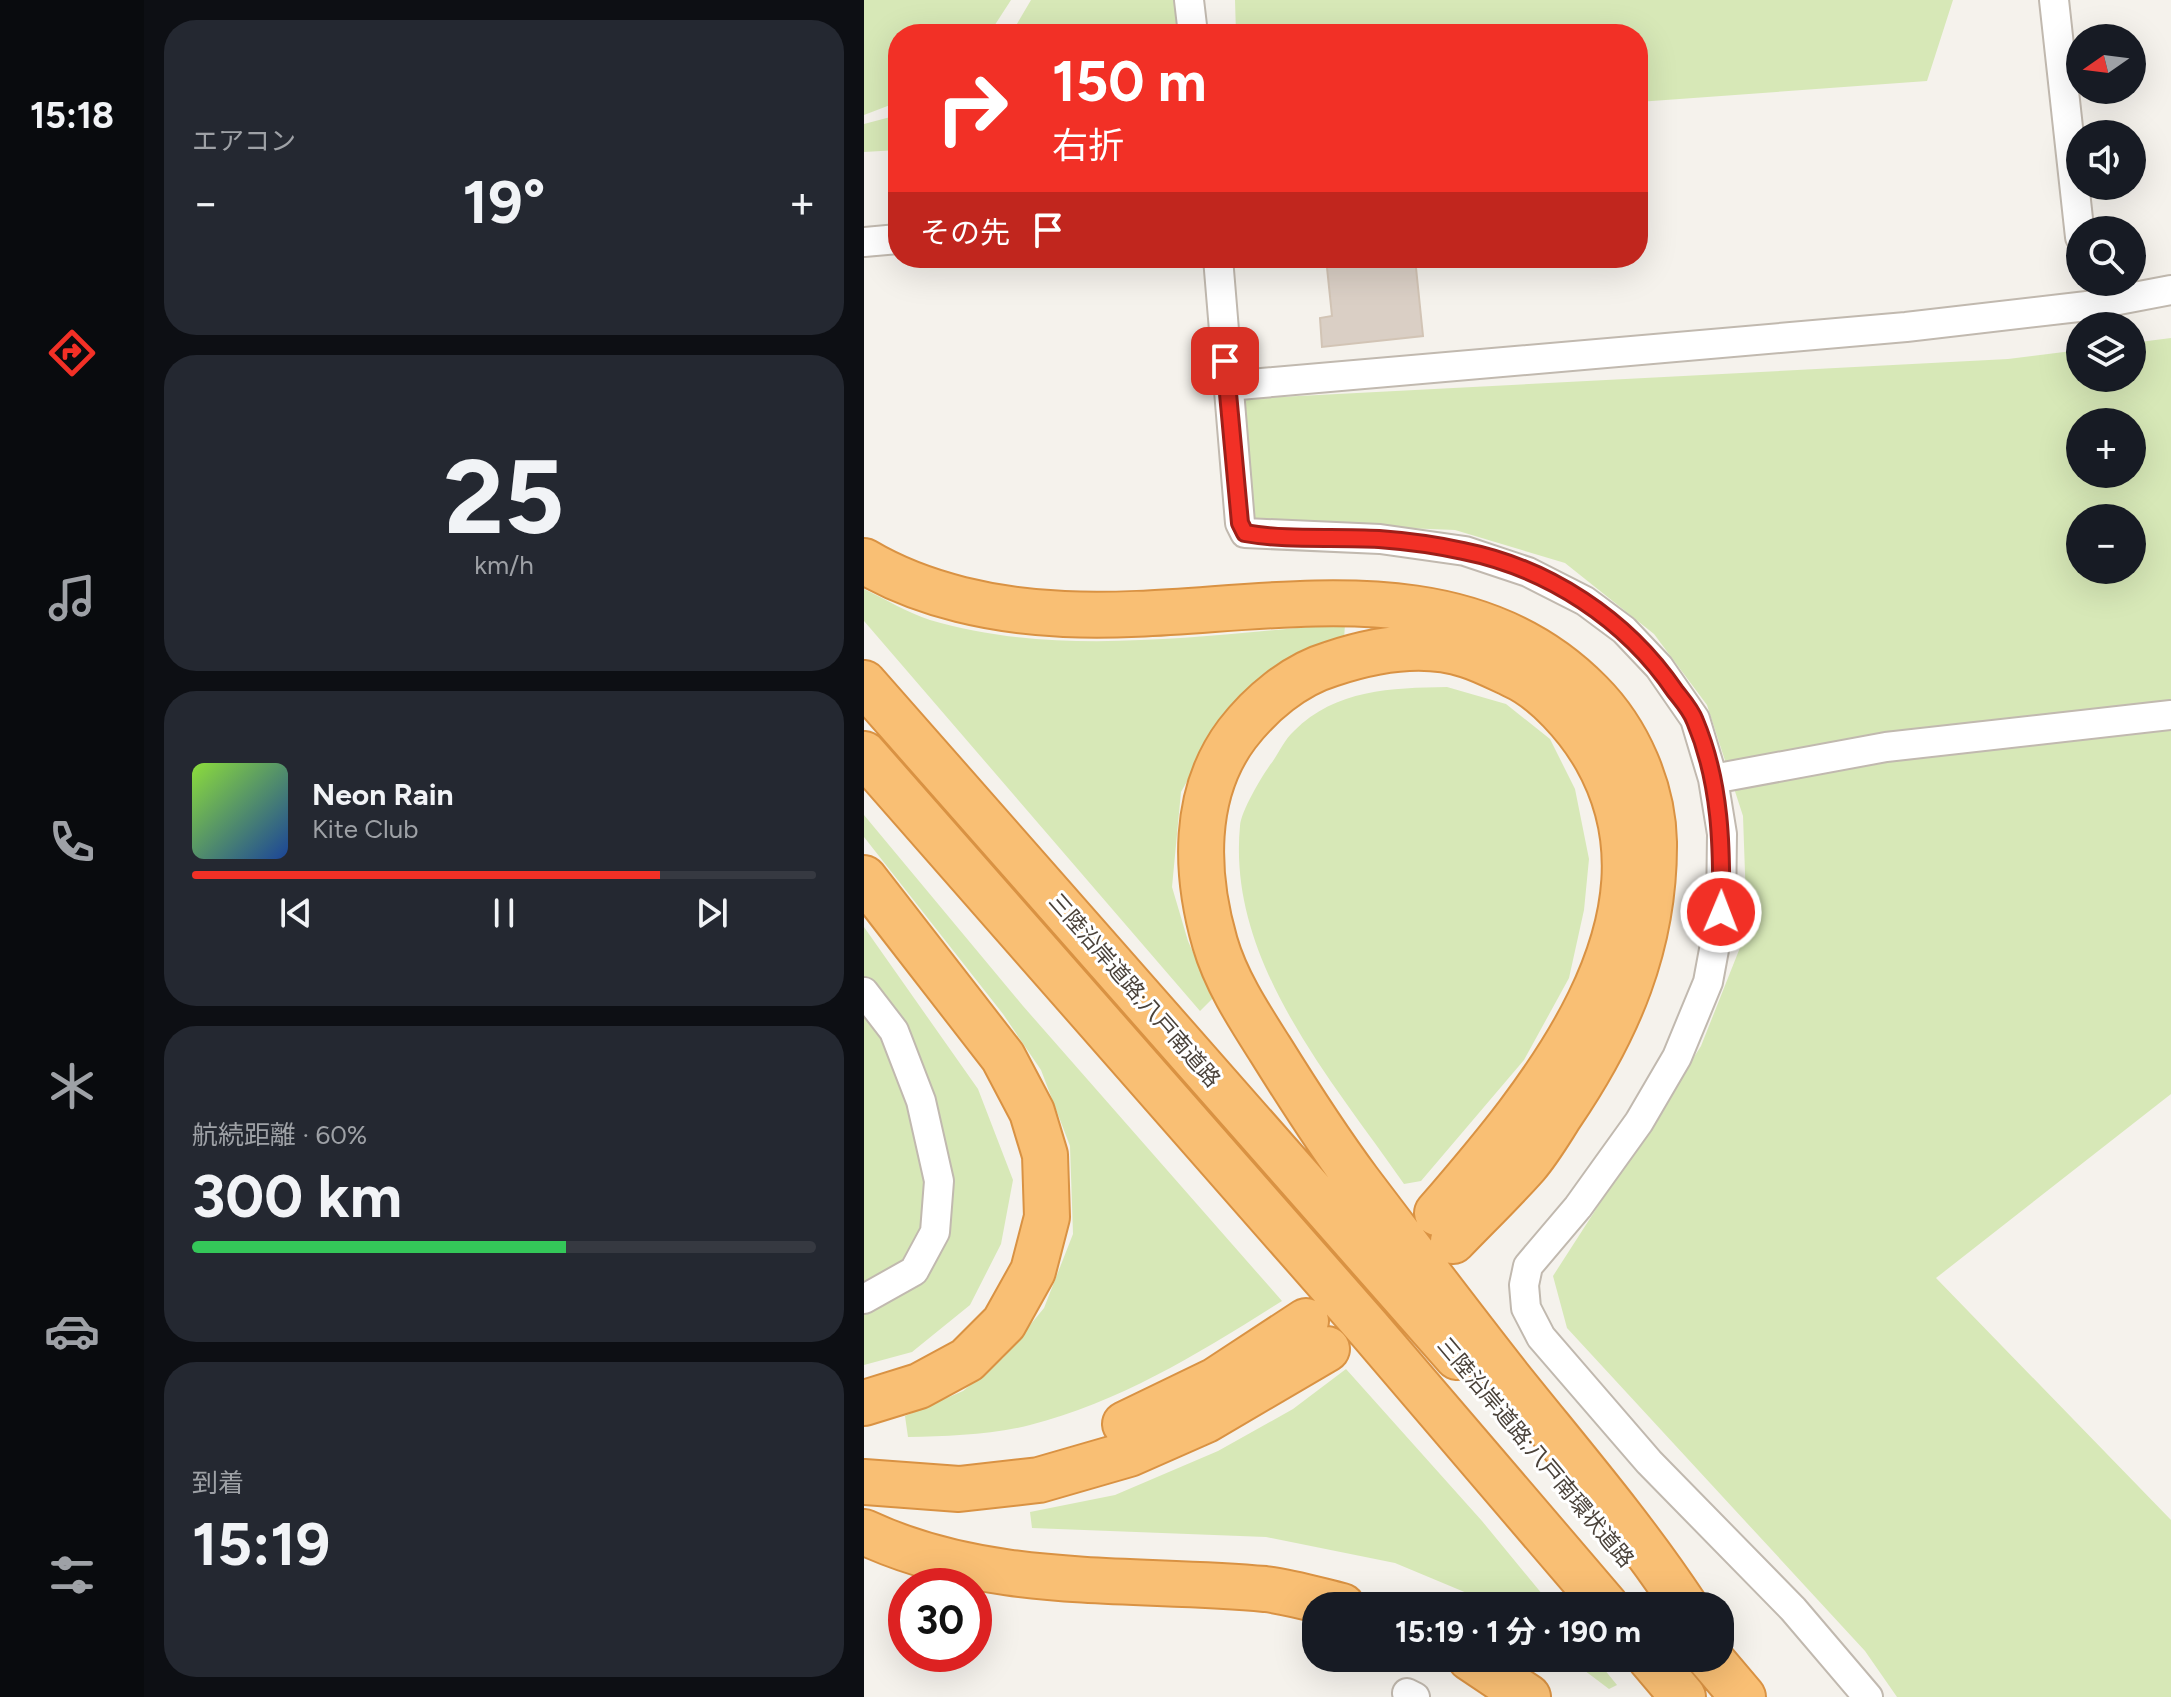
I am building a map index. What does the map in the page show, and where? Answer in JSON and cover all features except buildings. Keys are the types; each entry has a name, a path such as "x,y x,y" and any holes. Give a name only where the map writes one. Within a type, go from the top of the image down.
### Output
{"highway":[{"path":"864,561 934,592 997,608 1050,613 1134,616 1240,606 1385,603 1454,616 1505,632 1562,665 1609,712 1632,752 1653,818 1654,883 1640,953 1618,1019 1579,1088 1528,1163 1445,1227 1594,997 1615,933 1627,872 1613,789 1579,729 1523,679 1464,654 1407,648 1355,656 1319,667 1257,709 1229,746 1207,793 1200,842 1204,895 1216,947 1245,1010 1317,1125 1466,1324 1649,1552 1676,1592"},
{"name":"三陸沿岸道路;八戸南道路","path":"864,683 1406,1297"},
{"name":"三陸沿岸道路;八戸南環状道路","path":"864,754 1369,1329 1594,1592"},
{"path":"864,878 1003,1057 1032,1112 1045,1155 1047,1217 1033,1271 1004,1323 967,1360 919,1386 864,1403"},
{"name":"三陸沿岸道路;八戸南環状道路","path":"1406,1297 1655,1592"},
{"path":"864,1457 884,1462 963,1463 1034,1450 1123,1426 1316,1335 1206,1420 1129,1454 1039,1480 959,1489 864,1482"},
{"path":"864,1532 973,1568 1071,1580 1269,1590 1302,1597"},
{"path":"1491,1672 1528,1697"},
{"path":"1662,1672 1683,1697"},
{"path":"1722,1672 1744,1697"},
{"path":"1728,1672 1744,1697"}],"street":[{"path":"1189,0 1192,24"},
{"path":"2054,0 2078,216"},
{"path":"864,242 888,240"},
{"path":"1219,268 1240,523 1245,533 1380,539 1465,551 1528,572 1585,601 1624,630 1659,667 1695,719 1713,779 1722,834 1721,912 1708,982 1677,1057 1639,1122 1578,1207 1528,1266 1524,1285 1526,1308 1541,1337 1649,1462 1793,1609 1868,1697"},
{"path":"2146,291 2171,290"},
{"path":"1227,386 1906,327 2075,296"},
{"path":"1713,779 1886,747 2171,715"},
{"path":"864,992 894,1031 921,1101 939,1181 935,1232 914,1271 864,1299"}],"green space":[{"path":"864,0 1011,0 995,24 888,24 888,106 864,115"},
{"path":"1031,0 1181,0 1184,24 1017,24"},
{"path":"1235,0 1953,0 1927,81 1648,101 1648,24 1236,24"},
{"path":"888,118 888,151 864,152 864,124"},
{"path":"2171,338 2171,1094 1936,1278 2171,1520 2171,1697 1897,1697 1865,1651 1567,1328 1553,1276 1701,1046 1747,930 1743,816 1707,705 1654,634 1565,563 1455,530 1278,523 1255,519 1242,399 2008,359 2066,352 2066,392 2146,392 2146,341"},
{"path":"864,589 930,620 980,632 1031,638 1136,640 1345,624 1344,640 1223,718 1181,792 1172,887 1188,941 1213,998 1200,1011 864,621"},
{"path":"1447,687 1506,704 1550,739 1575,789 1589,859 1584,910 1569,978 1524,1060 1421,1181 1404,1184 1317,1061 1267,972 1250,925 1240,876 1240,826 1253,793 1282,746 1310,717 1346,699 1365,694 1405,688"},
{"path":"864,815 1023,1006 1282,1301 1160,1373 1064,1415 1000,1431 908,1437 905,1416 963,1391 1003,1358 1044,1308 1073,1234 1070,1146 1041,1070 1003,1014 864,837"},
{"path":"864,927 978,1089 1013,1180 1001,1244 970,1305 912,1352 864,1365"},
{"path":"1346,1369 1482,1521 1540,1592 1464,1592 1395,1563 1266,1537 1032,1528 1030,1512 1115,1495 1218,1451 1293,1409"},
{"path":"1587,1672 1606,1672 1617,1685 1609,1689"}],"route":[{"path":"1225,361 1240,523 1245,533 1380,539 1465,551 1528,572 1585,601 1624,630 1659,667 1695,719 1713,779 1722,834 1721,912"}]}
